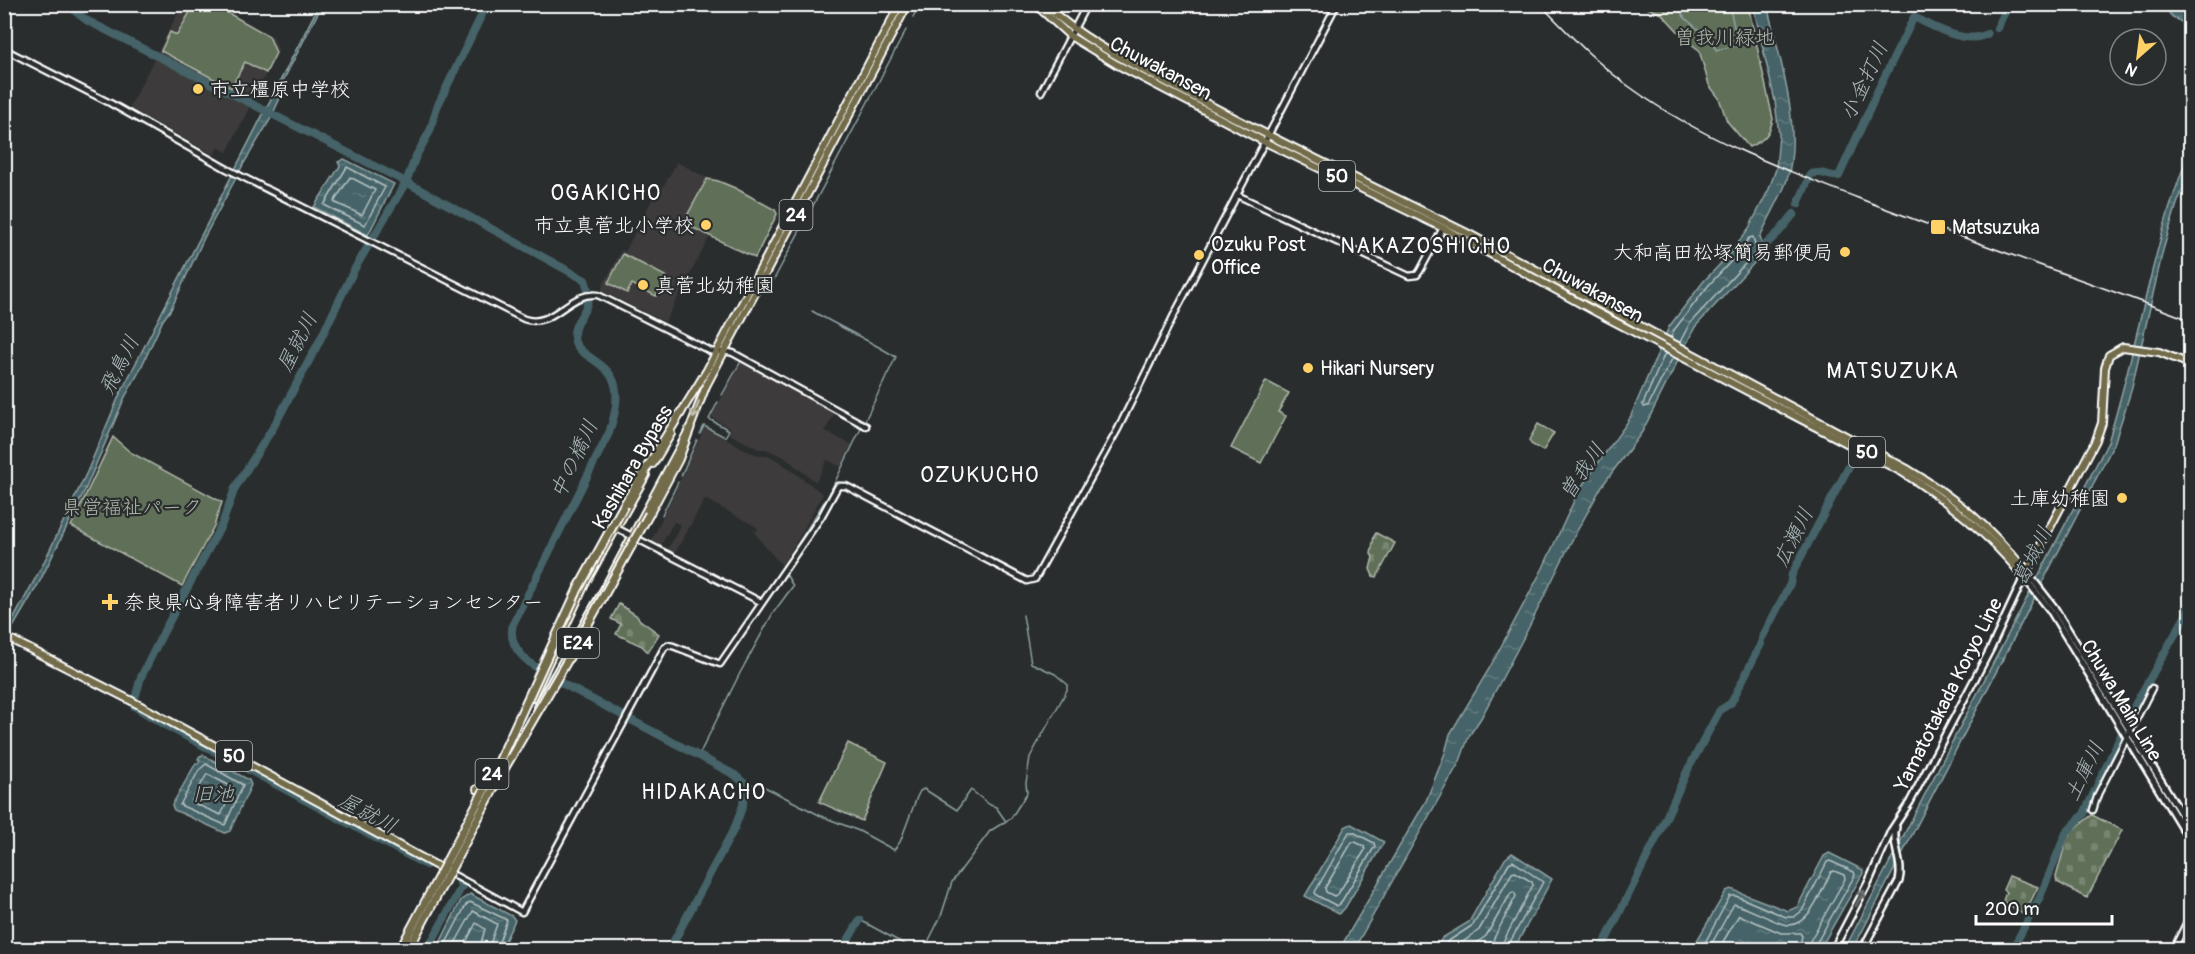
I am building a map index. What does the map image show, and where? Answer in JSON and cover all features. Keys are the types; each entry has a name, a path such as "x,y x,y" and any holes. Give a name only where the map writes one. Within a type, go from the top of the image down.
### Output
{"highway":[{"name":"24","path":"624,505 681,412"},
{"name":"24","path":"649,514 678,460 690,428"},
{"name":"E24","path":"408,950 501,767 573,600 624,505"},
{"name":"E24","path":"400,950 501,767 574,649 649,514"}],"main road":[{"name":"Kashihara Bypass","path":"400,950 442,869 450,847 542,678 581,593 716,353 900,4"},
{"name":"Kashihara Bypass","path":"408,950 554,674 690,428 701,397 908,4"},
{"name":"Chuwakansen","path":"1035,4 1116,64 1443,228 1689,357 1865,445 1928,481 1982,522 2025,574"},
{"name":"Chuwakansen","path":"1044,4 1072,33"},
{"name":"Chuwakansen","path":"1267,139 1400,199 1469,234 1646,334"},
{"path":"2025,574 2096,440 2102,423 2106,361 2109,355 2116,349 2127,348 2171,356 2190,364"},
{"name":"Chuwa Main Line","path":"2025,574 2044,598 2124,719 2128,732 2190,841"},
{"name":"Yamatotakada Koryo Line","path":"1833,950 1892,831 1991,648 2025,574"},
{"name":"Chuwa Main Line","path":"2044,598 2121,727 2128,732 2190,828"},
{"name":"50","path":"4,636 128,699 450,873"},
{"name":"Yamatotakada Koryo Line","path":"1862,950 1899,881 1901,873 1895,833 1897,823"}],"street":[{"path":"1041,92 1087,4"},
{"path":"450,873 522,912 664,648 668,645 674,646 720,664 821,518 838,486 842,485 1027,580 1035,579 1118,429 1174,315 1337,4"},
{"path":"4,49 110,103 226,169 529,321 547,319 574,299 585,295 603,297 716,353 733,353 866,426"},
{"path":"1237,195 1409,276 1420,272 1443,228"},
{"path":"616,528 761,602"},
{"path":"2093,810 2098,794 2152,687"},
{"path":"2174,950 2190,916"}],"shaded area":[{"name":"市立橿原中学校","path":"182,5 214,5 273,37 278,50 227,152 218,147 214,155 131,109 130,106"},
{"name":"市立真菅北小学校","path":"677,162 705,177 734,186 777,209 779,214 755,258 710,236 665,322 602,291 602,287 622,250 625,252 657,190 661,191"},
{"path":"741,363 835,412 825,431 852,445 841,467 827,460 816,482 784,457 766,449 759,449 729,434 731,429 711,417"},
{"path":"705,427 747,451 761,456 770,456 779,461 823,494 782,565 754,532 758,530 757,527 705,499 674,555 667,551 681,525 674,522 660,547 651,542"}],"green space":[{"path":"212,4 269,36 276,53 266,73 245,62 231,88 161,51 170,32 177,35 194,5"},
{"name":"曽我川緑地","path":"1640,5 1748,5 1773,119 1770,130 1762,140 1749,147 1727,121 1719,98 1709,85 1699,50 1686,40 1662,14"},
{"path":"707,179 735,188 775,210 777,214 755,258 683,223"},
{"path":"623,254 667,277 656,296 632,284 627,293 608,283"},
{"path":"1266,381 1289,393 1278,412 1286,416 1261,463 1231,448"},
{"path":"1538,424 1554,433 1543,451 1531,444 1529,440"},
{"name":"県営福祉パーク","path":"113,437 130,452 222,502 214,526 182,586 71,526"},
{"path":"1376,533 1395,543 1377,577 1373,576 1370,569"},
{"path":"619,604 659,634 648,652 642,646 616,634 621,624 611,619"},
{"path":"848,743 887,762 862,821 819,802"},
{"path":"2092,815 2122,830 2087,898 2057,882 2056,877 2067,838"},
{"path":"2009,876 2038,887 2024,915 2003,901 2006,892 2003,890"}],"water":[{"path":"319,5 322,5 283,81 281,96 270,120 204,238 171,309 163,320 125,397 85,490 39,583 5,641 5,630 14,618 43,564 87,472 119,396"},
{"path":"1753,5 1767,5 1783,70 1791,117 1791,162 1786,183 1760,237 1762,244 1768,248 1695,327 1642,432 1602,486 1571,542 1528,629 1481,718 1469,736 1460,761 1354,949 1339,950 1426,801 1450,734 1489,669 1543,568 1579,490 1629,420 1669,327 1703,282 1729,255 1749,228 1769,189 1776,169 1779,135 1775,101"},
{"path":"2168,5 2190,5 2190,27 2171,16 2166,8"},
{"path":"2190,150 2190,171 2163,250 2131,391 2114,444 1853,949 1844,950 2108,442 2165,222"},
{"path":"344,159 394,184 368,235 314,207 340,166 338,162"},
{"name":"旧池","path":"203,755 249,780 251,785 230,831 225,833 174,810 172,805 196,763 198,764 200,760 198,759"},
{"path":"1351,824 1384,842 1345,908 1339,914 1305,896 1345,827"},
{"path":"1512,853 1552,879 1514,949 1436,949 1442,938 1469,922 1505,859"},
{"path":"1829,853 1863,870 1863,873 1820,949 1695,949 1695,944 1726,891 1731,889 1788,911 1797,907 1824,856"},
{"path":"470,894 512,916 515,920 501,949 440,948 440,943 461,900"}],"waterway":[{"name":"中の橋川","path":"77,4 76,12 86,20 406,182 585,280 588,299 574,330 574,338 576,345 602,366 614,381 615,412 609,433 513,624 513,642 522,656 550,677 735,775 745,784 743,805 735,827 669,950"},
{"name":"屋就川","path":"136,695 141,677 164,631 222,524 235,488 274,426 354,270 406,182 416,156 430,131 437,107 487,4"},
{"path":"913,17 920,4"},
{"path":"1676,4 1685,18 1713,42 1716,50 1738,45 1729,4"},
{"name":"小金打川","path":"1997,28 2009,4"},
{"name":"小金打川","path":"1798,204 1811,174 1839,176 1914,17 1940,30 1960,36 1979,37 1987,34"},
{"path":"771,285 906,30"},
{"path":"1739,45 1764,40"},
{"name":"小金打川","path":"1758,252 1794,214"},
{"path":"812,311 896,357 830,492"},
{"path":"722,395 740,363"},
{"path":"700,434 704,426 725,437 729,430 709,419 718,402"},
{"path":"681,476 697,440"},
{"name":"広瀬川","path":"1762,638 1790,584 1792,574 1856,453"},
{"path":"662,515 678,482"},
{"path":"796,547 824,502"},
{"path":"783,566 793,552"},
{"path":"699,755 773,613 793,586 786,574"},
{"name":"土庫川","path":"2012,950 2040,897 2066,833 2084,814 2136,703 2190,608"},
{"path":"924,950 941,916 952,882 990,831 1011,818 1027,793 1026,783 1030,757 1067,690 1067,684 1055,674 1031,663 1023,615"},
{"name":"広瀬川","path":"1692,762 1720,710 1731,703 1761,644"},
{"name":"屋就川","path":"134,706 165,725 426,865"},
{"name":"広瀬川","path":"1601,950 1689,767"},
{"path":"743,781 751,785 759,784 894,850 900,842 917,797 924,789 957,810 971,790 996,807 1005,820"},
{"name":"屋就川","path":"427,950 462,886 460,883"},
{"path":"860,920 915,950"},
{"path":"842,950 860,920"},
{"path":"431,950 439,948"}],"railway":[{"path":"1540,4 1621,81 1714,138 1771,164 1899,214 2190,320"}],"place":[{"name":"市立橿原中学校","path":"198,89"},
{"name":"市立真菅北小学校","path":"706,225"},
{"name":"Matsuzuka","path":"1938,227"},
{"name":"大和高田松塚簡易郵便局","path":"1845,252"},
{"name":"Ozuku Post Office","path":"1199,255"},
{"name":"真菅北幼稚園","path":"643,285"},
{"name":"Hikari Nursery","path":"1308,368"},
{"name":"土庫幼稚園","path":"2122,498"},
{"name":"奈良県心身障害者リハビリテーションセンター","path":"110,602"}],"district":[{"name":"OGAKICHO","path":"606,193"},
{"name":"NAKAZOSHICHO","path":"1426,246"},
{"name":"MATSUZUKA","path":"1893,371"},
{"name":"OZUKUCHO","path":"980,475"},
{"name":"HIDAKACHO","path":"704,792"}],"water label":[{"name":"飛鳥川","path":"119,365"},
{"name":"曽我川","path":"1582,471"},
{"name":"葛城川","path":"2032,556"}]}
